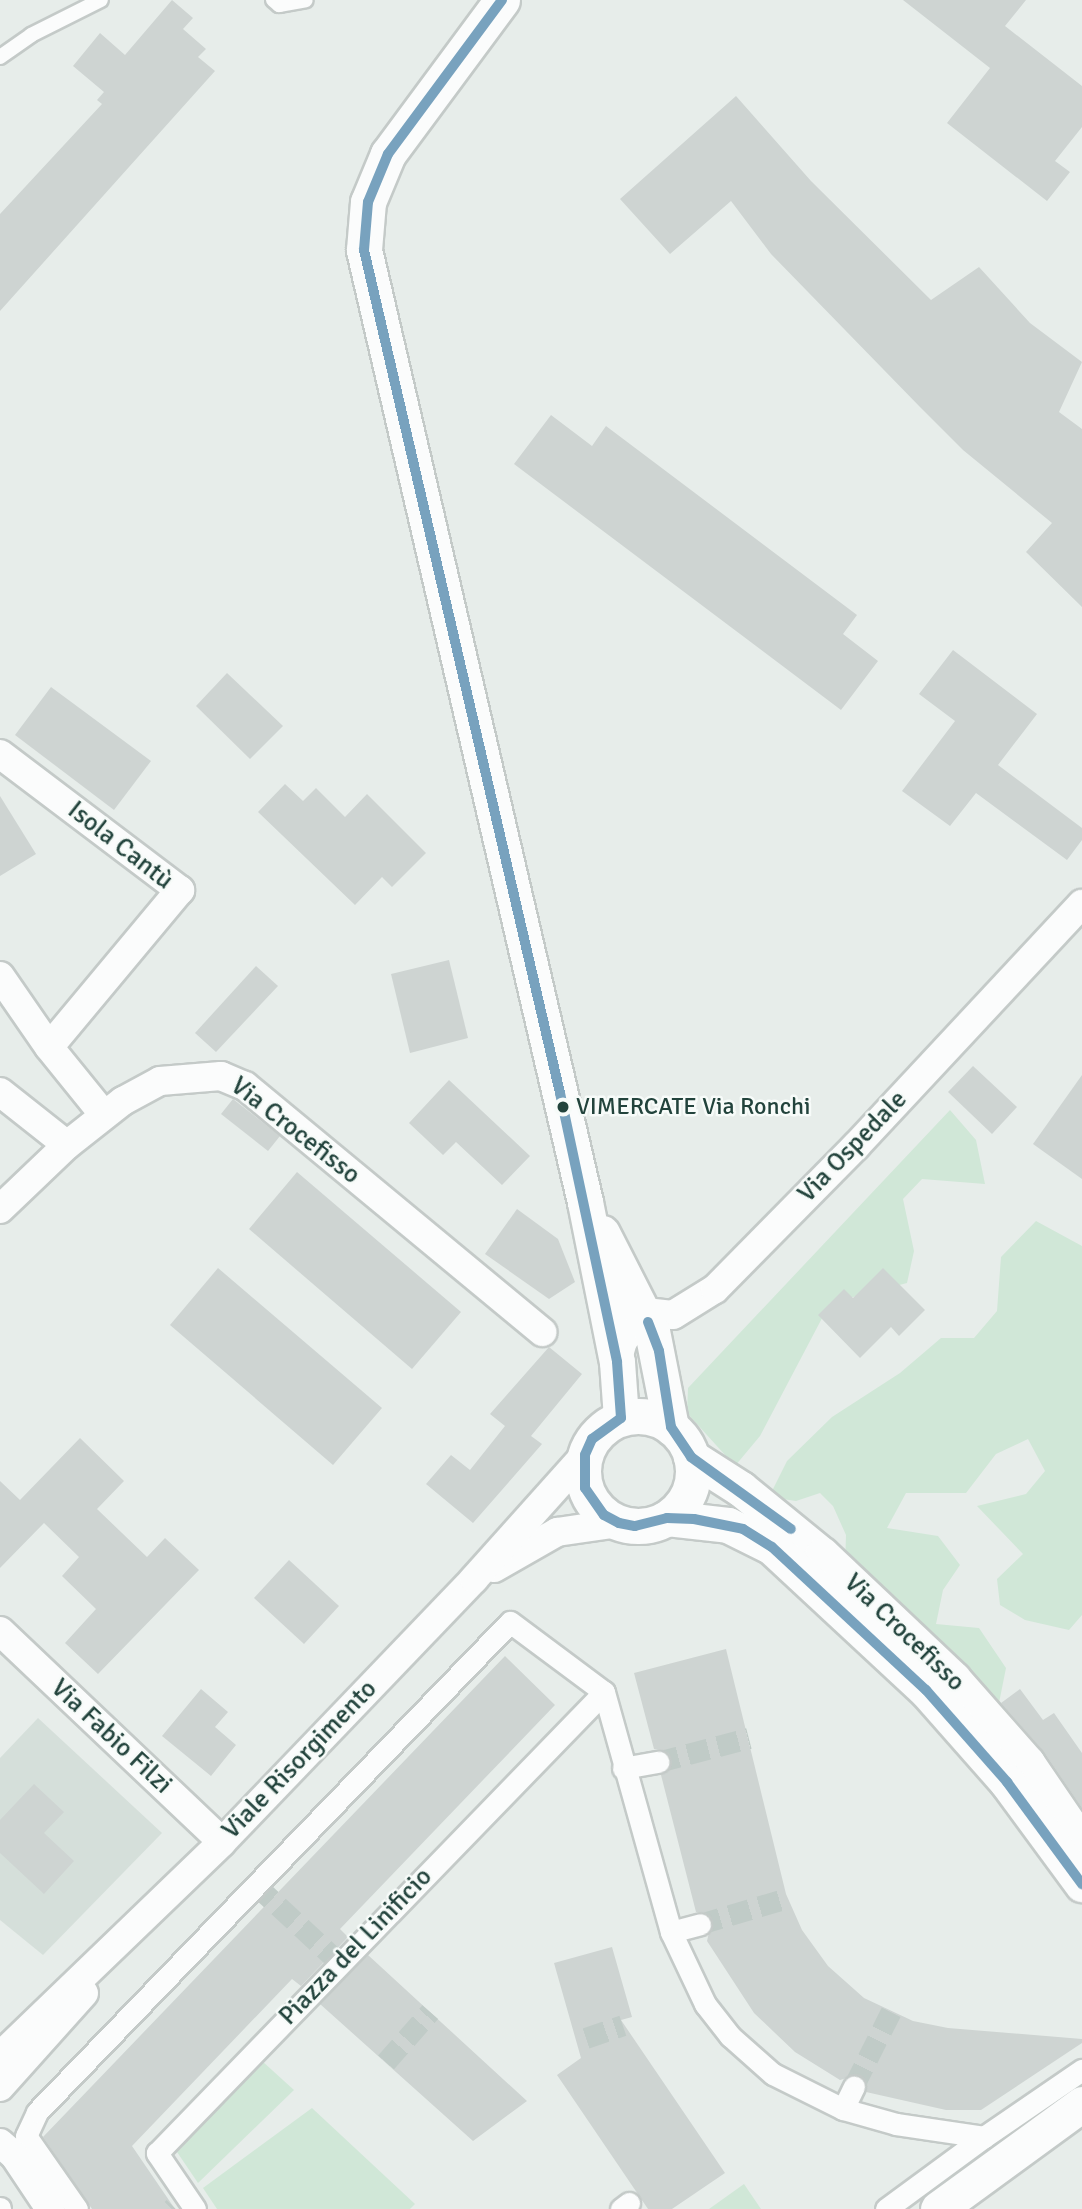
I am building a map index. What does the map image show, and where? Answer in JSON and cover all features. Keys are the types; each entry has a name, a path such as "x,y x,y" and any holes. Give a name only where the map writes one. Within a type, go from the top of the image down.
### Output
{"street":[{"path":"502,0 388,154 368,202 364,250 585,1202 617,1362 621,1419"},
{"name":"Isola Cantù","path":"0,754 180,890 49,1047"},
{"name":"Via Ospedale","path":"645,1312 673,1315 715,1289 856,1146 1079,909"},
{"path":"0,976 49,1047 104,1115"},
{"name":"Via Crocefisso","path":"0,1209 67,1145 104,1115 160,1081 206,1075 232,1079 542,1332"},
{"path":"0,1092 67,1145"},
{"path":"585,1202 645,1312 659,1350 671,1427 691,1457 689,1491 667,1518 635,1526 619,1523 593,1503 583,1471 585,1455 599,1433 621,1419 638,1416 671,1427"},
{"path":"617,1362 623,1341 645,1312"},
{"name":"Viale Risorgimento","path":"0,2056 222,1842 474,1579 585,1455"},
{"name":"Via Crocefisso","path":"691,1457 741,1489 812,1547 953,1679 1027,1762 1082,1844"},
{"name":"Via Crocefisso","path":"667,1518 728,1525 772,1547 926,1690 1007,1782 1082,1884"},
{"name":"Viale Risorgimento","path":"474,1579 557,1532 619,1523"},
{"path":"77,2209 26,2136 37,2112 510,1622 604,1692 623,1768 671,1931 705,2004 730,2036 773,2074 843,2109 896,2124 984,2137"},
{"name":"Via Fabio Filzi","path":"0,1632 222,1842"},
{"name":"Piazza del Linificio","path":"195,2209 157,2153 604,1692"},
{"path":"623,1768 658,1762"},
{"path":"671,1931 700,1924"},
{"name":"Viale Risorgimento","path":"0,2087 48,2038 123,1939"},
{"path":"886,2209 1082,2070"},
{"path":"843,2109 854,2086"},
{"path":"939,2209 1082,2104"},
{"path":"1019,2152 1082,2128"},
{"path":"0,2144 15,2155 50,2209"}],"lane":[{"path":"0,57 31,35 101,0"},
{"path":"274,0 279,5 306,0"}],"shaded area":[{"path":"38,1718 162,1833 43,1955 0,1920 0,1758"}],"green space":[{"path":"950,1110 976,1140 985,1184 922,1179 903,1199 914,1251 907,1283 830,1303 760,1436 735,1466 687,1413 688,1388"},
{"path":"1036,1221 1082,1246 1082,1615 1069,1630 1025,1620 1000,1605 997,1579 1023,1554 977,1506 1026,1494 1045,1471 1028,1439 996,1454 966,1493 906,1493 887,1528 938,1536 960,1565 943,1590 936,1624 979,1628 1006,1668 997,1713 845,1567 846,1535 833,1506 820,1493 796,1501 769,1497 787,1461 832,1417 900,1373 941,1338 974,1338 997,1311 1001,1257"},
{"path":"262,2061 294,2090 198,2183 177,2152"},
{"path":"312,2108 415,2204 410,2209 217,2209 203,2188"},
{"path":"744,2184 761,2209 709,2209"}],"building":[{"path":"172,0 193,18 183,29 206,49 198,57 215,71 0,311 0,214 102,104 97,100 104,92 73,66 100,33 125,55"},
{"path":"903,0 1026,0 1005,26 1082,86 1082,127 1055,161 1070,172 1047,201 947,123 990,68"},
{"path":"736,96 811,181 931,300 979,267 1030,323 1082,362 1059,412 1082,429 1082,607 1026,552 1052,523 963,450 920,407 771,254 731,201 670,254 620,199"},
{"path":"551,415 592,446 606,426 857,615 843,634 878,661 841,710 514,464"},
{"path":"953,650 1037,714 998,765 1082,828 1082,840 1067,860 976,793 950,826 902,791 955,721 919,694"},
{"path":"227,673 283,726 250,759 196,706"},
{"path":"51,687 151,761 114,810 15,735"},
{"path":"285,784 303,801 316,788 345,817 367,794 426,853 392,887 382,877 355,905 258,812"},
{"path":"0,796 36,854 0,876"},
{"path":"449,960 468,1038 410,1053 391,974"},
{"path":"256,966 278,986 216,1052 195,1033"},
{"path":"973,1066 1017,1107 992,1134 948,1092"},
{"path":"1082,1075 1082,1179 1033,1144"},
{"path":"449,1080 530,1156 502,1185 456,1142 443,1155 409,1123"},
{"path":"233,1099 280,1136 268,1151 221,1114"},
{"path":"297,1172 461,1312 412,1369 249,1229"},
{"path":"517,1209 558,1239 575,1282 549,1299 485,1254"},
{"path":"218,1268 382,1408 333,1465 170,1325"},
{"path":"883,1268 925,1310 899,1336 891,1327 860,1358 818,1315 844,1289 853,1298"},
{"path":"549,1347 582,1374 531,1436 542,1444 473,1523 426,1484 451,1455 470,1470 505,1426 490,1414"},
{"path":"80,1438 124,1481 97,1509 147,1557 165,1538 199,1570 98,1674 65,1643 96,1609 62,1576 79,1557 44,1523 0,1568 0,1481 20,1500"},
{"path":"289,1560 339,1606 304,1644 254,1598"},
{"path":"726,1649 786,1894 802,1930 828,1966 864,1998 913,2021 948,2028 1082,2039 1082,2043 981,2110 946,2110 866,2092 865,2079 859,2074 840,2080 795,2052 754,2013 707,1941 712,1920 704,1912 696,1912 661,1775 670,1767 671,1759 663,1750 654,1749 634,1673"},
{"path":"505,1656 555,1705 340,1929 348,1937 301,1986 292,1979 132,2146 175,2209 92,2209 43,2137"},
{"path":"201,1689 228,1712 215,1727 236,1745 211,1776 162,1736"},
{"path":"1020,1689 1043,1720 1054,1713 1082,1753 1082,1808 1044,1752 1001,1703"},
{"path":"34,1784 64,1812 44,1833 74,1861 44,1894 0,1853 0,1820"},
{"path":"612,1947 632,2017 621,2020 725,2173 672,2209 648,2209 557,2075 581,2058 554,1963"},
{"path":"368,1955 527,2101 473,2141 320,2004"}],"tunnel":[{"path":"658,1762 749,1738"},
{"path":"256,1885 340,1963"},
{"path":"700,1924 788,1898"},
{"path":"386,2062 430,2012"},
{"path":"854,2086 891,2012"},
{"path":"586,2038 623,2025"}],"transit line":[{"path":"502,0 388,154 368,202 364,250 560,1093 617,1362 621,1418 592,1439 585,1455 585,1488 604,1515 619,1523 635,1526 667,1518 694,1519 743,1529 772,1547 926,1690 1007,1782 1082,1884"},
{"path":"648,1322 659,1351 671,1427 691,1457 791,1529"}],"place":[{"name":"VIMERCATE Via Ronchi","path":"563,1107"}]}
